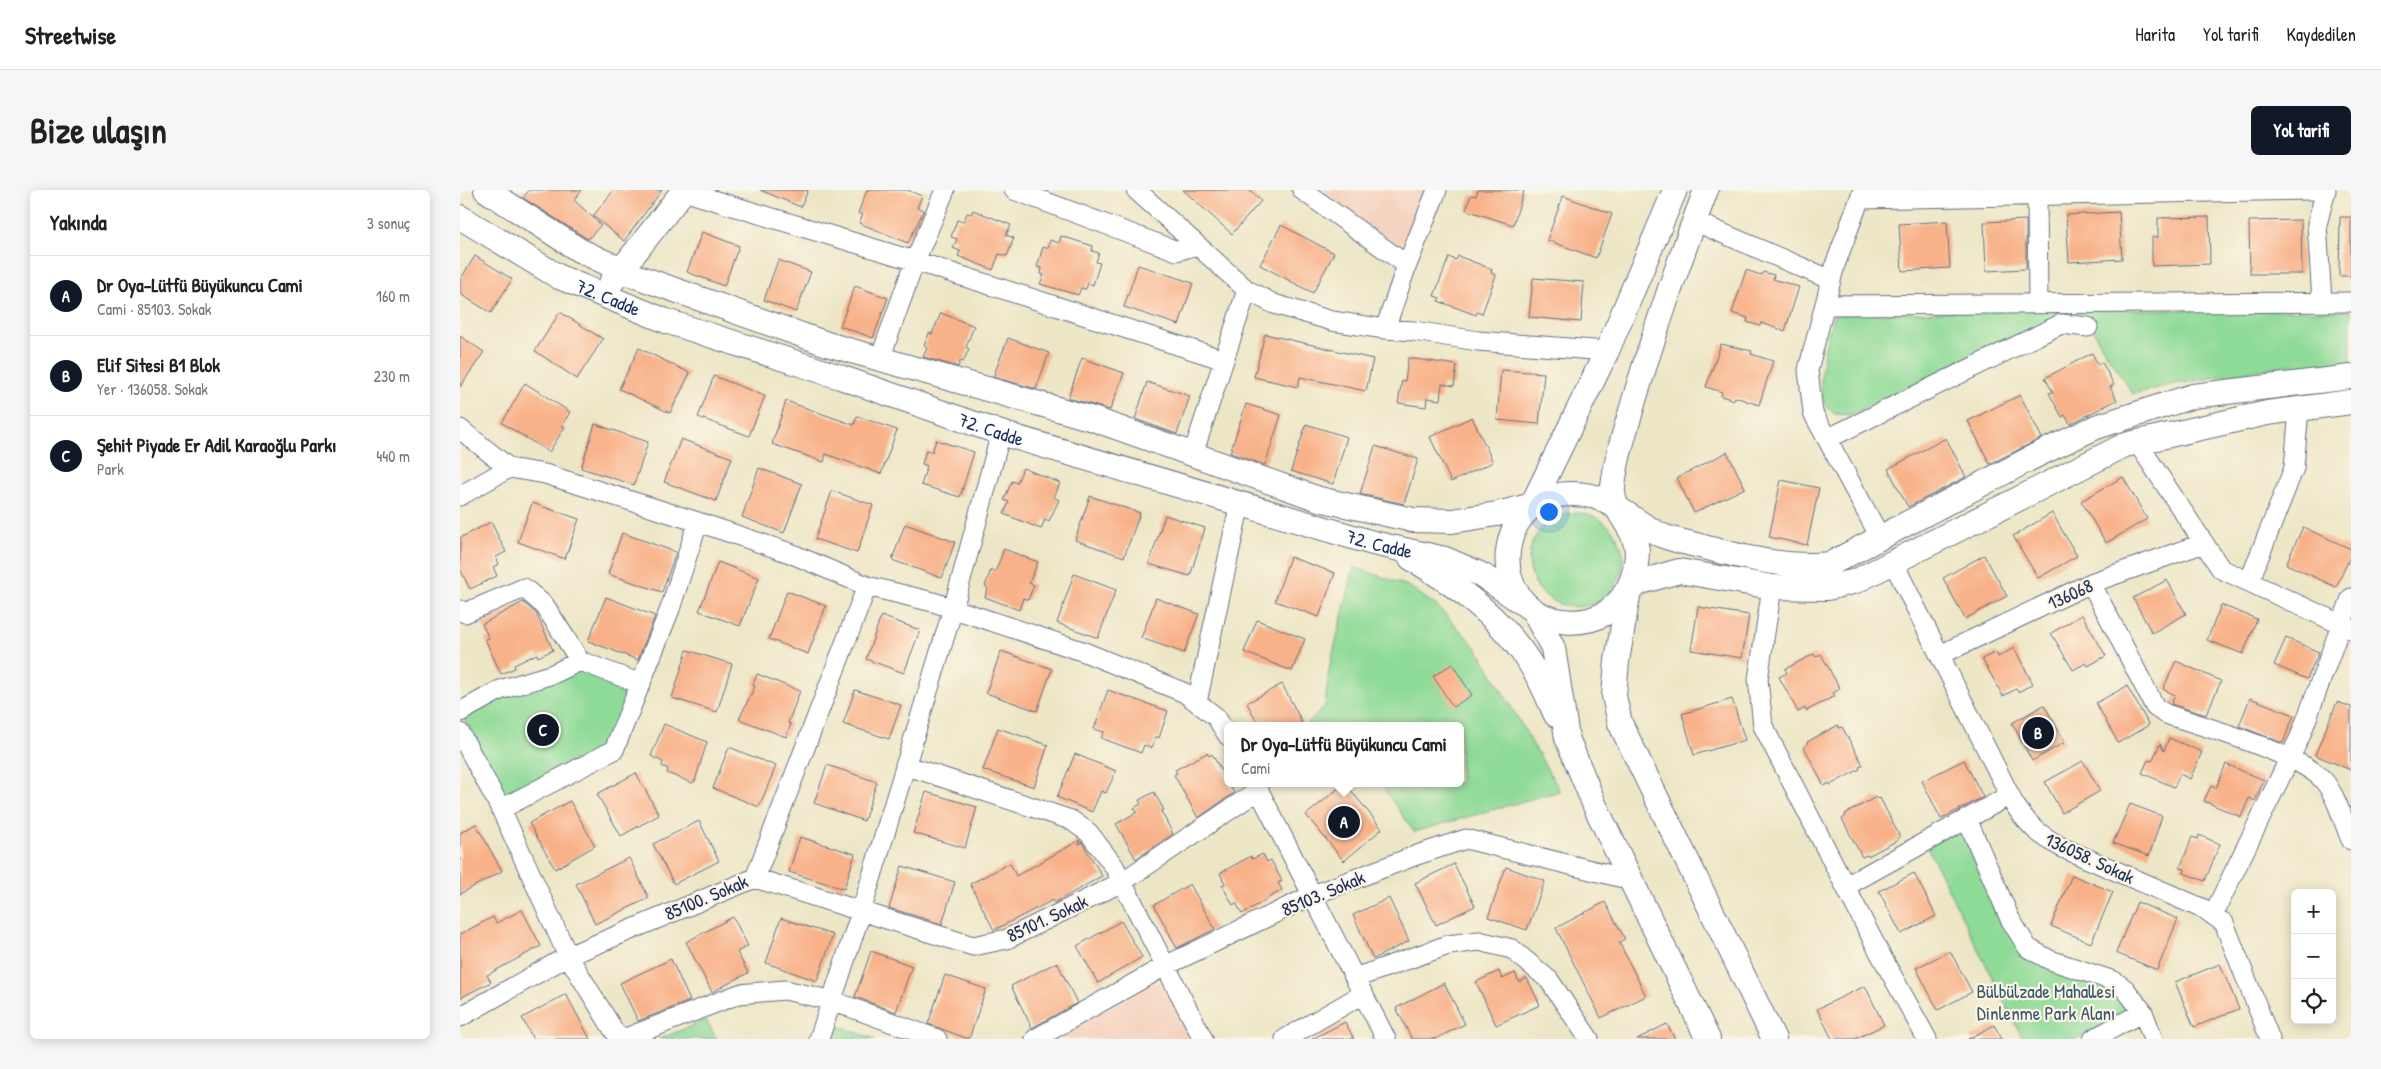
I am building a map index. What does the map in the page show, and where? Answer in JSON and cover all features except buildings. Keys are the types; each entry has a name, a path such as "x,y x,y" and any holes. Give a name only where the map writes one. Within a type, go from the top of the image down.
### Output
{"main road":[{"path":"1675,190 1607,351 1532,505 1518,520 1510,538 1506,558 1510,578 1518,596 1533,610 1552,620 1574,623 1596,618 1615,607 1629,590 1641,582 1679,571 1772,587 1828,588 1856,581 1894,564 2125,445 2267,412 2351,402"},
{"path":"1706,190 1643,372 1620,448 1613,489 1616,508 1630,526 1637,547 1636,569 1629,590 1616,661 1614,696 1620,723 1774,1039"},
{"path":"601,296 683,191"},
{"path":"500,194 579,250 621,270 827,344 1093,419 1319,499 1413,520 1452,521 1497,514 1532,505 1552,495 1575,492 1596,497 1663,536 1736,555 1810,566 1830,564 2037,455 2096,427 2193,396 2351,377"},
{"name":"72. Cadde","path":"460,217 558,278 666,321 840,377 1001,433 1394,548 1445,559 1482,575 1533,610"},
{"path":"1394,548 1472,599 1506,631 1534,670 1567,738 1595,806 1708,1039"},
{"path":"1533,610 1553,648 1567,738"}],"street":[{"path":"880,359 915,261 945,190"},
{"path":"1014,190 1177,251 1197,246"},
{"path":"1136,190 1247,290 1274,304 1332,321 1385,329 1414,331 1478,341 1607,351"},
{"path":"1302,190 1407,265"},
{"path":"1385,329 1407,265 1437,190"},
{"path":"1880,537 1813,413 1808,370 1831,280 1862,194 2037,196 2311,190"},
{"path":"2322,301 2317,224 2326,190"},
{"path":"683,191 915,261 1224,360"},
{"path":"2037,196 2038,303"},
{"path":"1694,221 1831,280"},
{"path":"1193,454 1247,290"},
{"path":"1824,305 2351,302"},
{"path":"1827,439 2061,324 2088,327"},
{"path":"2249,582 2294,468 2300,409"},
{"path":"460,429 509,468 545,474 698,522 790,553 867,586 953,609 1082,651 1185,693 1216,717 1224,730"},
{"path":"819,1039 861,912 953,609 1001,433"},
{"path":"2137,442 2221,569 2346,626"},
{"path":"460,496 509,468"},
{"path":"1197,702 1240,503"},
{"path":"500,809 614,750 670,609 698,522"},
{"name":"136068","path":"1940,655 2091,583 2204,543"},
{"name":"136058. Sokak","path":"1894,564 2010,795 2026,822 2041,836 2206,910 2224,923 2270,1039"},
{"path":"2091,583 2156,707 2166,714 2290,758 2310,768 2324,781 2351,840"},
{"name":"85100. Sokak","path":"460,1017 568,956 755,878 867,586"},
{"path":"1772,587 1758,679 1763,726 1927,1039"},
{"path":"460,610 465,612 524,588 545,606 580,661 641,684"},
{"path":"2213,915 2300,737 2346,626 2351,598"},
{"path":"460,712 500,690 553,674 580,661"},
{"path":"460,733 500,809 568,956 619,1039"},
{"path":"905,765 1071,820 1089,833 1114,866 1203,1039"},
{"name":"85101. Sokak","path":"755,878 973,946 1007,938 1122,882 1256,787"},
{"path":"1258,787 1386,1039"},
{"path":"1846,886 2010,795"},
{"path":"1967,819 2010,919 2028,948 2050,960 2114,981 2125,989 2143,1012 2153,1039"},
{"name":"85103. Sokak","path":"1035,1039 1165,966 1313,895 1417,855 1466,839 1631,880"},
{"path":"1285,1039 1359,986 1448,945 1479,941 1512,949 1549,980 1589,1039"},
{"path":"623,1039 739,994 785,990 833,1001 937,1039"},
{"path":"2093,1039 2143,1012"}],"shaded area":[{"path":"1324,190 1431,190 1414,236 1402,243 1371,234"},
{"path":"1159,981 1184,1012 1193,1039 1053,1039"}],"green space":[{"path":"2046,309 2351,311 2351,365 2289,365 2170,385 2133,394 2098,340 2090,320 1941,375 1850,415 1835,414 1826,406 1821,386 1821,374 1825,347 1834,315"},
{"path":"1576,513 1594,516 1609,527 1620,542 1623,560 1620,578 1609,593 1594,604 1576,607 1558,604 1543,593 1532,578 1529,560 1532,542 1543,527 1558,516"},
{"path":"1354,567 1408,586 1437,606 1477,648 1560,791 1414,832 1383,787 1464,787 1464,722 1309,722 1325,706 1329,670"},
{"path":"559,665 606,672 627,695 611,743 505,796 464,718"},
{"name":"Bülbülzade Mahallesi Dinlenme Park Alanı","path":"1964,827 2028,954 2109,986 2133,1011 2076,1039 2023,1039 1927,847"},
{"path":"706,1020 717,1039 659,1039"},
{"path":"836,1025 875,1039 831,1039"}],"place":[{"name":"Şehit Piyade Er Adil Karaoğlu Parkı","path":"543,730"},
{"name":"Elif Sitesi B1 Blok","path":"2038,733"},
{"name":"Dr Oya-Lütfü Büyükuncu Cami","path":"1344,822"}]}
